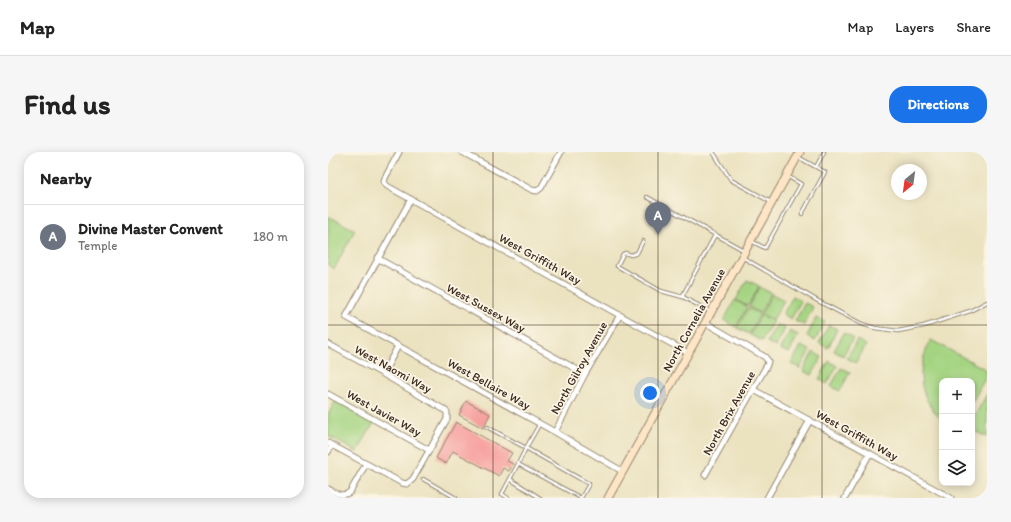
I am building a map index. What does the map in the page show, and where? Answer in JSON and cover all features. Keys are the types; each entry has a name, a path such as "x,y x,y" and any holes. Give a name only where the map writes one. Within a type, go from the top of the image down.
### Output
{"street":[{"name":"West Griffith Way","path":"399,152 385,178 384,182 387,186 688,352"},
{"path":"462,152 532,190 541,188 561,152"},
{"name":"North Cornelia Avenue","path":"608,498 688,352 712,313 798,154"},
{"path":"377,258 411,199"},
{"name":"West Bellaire Way","path":"377,258 346,318 540,423 622,470"},
{"name":"West Sussex Way","path":"377,258 585,374"},
{"name":"North Gilroy Avenue","path":"555,432 585,374 620,314"},
{"name":"North Brix Avenue","path":"705,475 754,390 768,361 765,357 706,323"},
{"name":"West Naomi Way","path":"328,344 383,374 447,412 447,419 429,450"},
{"path":"383,374 398,346"},
{"name":"West Griffith Way","path":"754,390 951,498"},
{"name":"West Javier Way","path":"328,394 429,450"},
{"path":"767,498 810,420"},
{"path":"328,452 330,444 402,483 407,484 413,479 429,450"},
{"path":"845,498 870,454"},
{"path":"328,489 342,496 346,495 350,492 366,464"}],"lane":[{"path":"713,152 731,180 772,202"},
{"path":"816,167 824,152"},
{"path":"798,154 825,172 802,214"},
{"path":"751,240 765,248 801,184 786,176"},
{"path":"647,197 715,235 818,301 862,324 875,328 898,330 924,326 970,311 987,302"},
{"path":"683,297 686,288 715,235"},
{"path":"644,241 637,253 631,255 625,253 623,254 618,266 661,291 667,294 683,297 712,313"},
{"path":"508,498 502,494 540,423"},
{"path":"487,427 589,484 581,498 518,464"},
{"path":"423,479 456,498"},
{"path":"510,479 540,498"}],"green space":[{"path":"328,216 355,230 334,269 328,265"},
{"path":"747,280 759,286 748,306 736,300"},
{"path":"759,287 771,293 760,313 749,307"},
{"path":"772,294 784,300 773,320 761,314"},
{"path":"793,296 801,301 791,319 783,314"},
{"path":"735,300 747,307 736,327 724,320"},
{"path":"805,303 813,307 804,325 795,321"},
{"path":"748,308 760,314 749,334 737,328"},
{"path":"761,315 773,321 762,341 750,335"},
{"path":"816,318 825,322 815,341 807,336"},
{"path":"777,324 785,328 776,347 767,342"},
{"path":"829,325 837,329 828,348 819,343"},
{"path":"790,331 798,335 789,353 780,349"},
{"path":"844,333 853,338 843,356 834,351"},
{"path":"857,340 866,345 856,363 847,358"},
{"path":"931,340 985,369 987,375 975,397 975,378 939,378 939,417 928,402 922,382 921,372 926,351"},
{"path":"801,346 810,350 800,368 791,364"},
{"path":"813,352 822,357 812,375 803,371"},
{"path":"829,361 837,366 827,384 819,379"},
{"path":"841,368 850,372 840,391 831,386"},
{"path":"987,394 987,437 975,431 975,416"},
{"path":"336,400 375,421 357,452 328,436 328,415"}],"building":[{"path":"466,401 490,414 483,428 459,415"},
{"path":"456,422 512,453 507,461 513,464 509,471 503,468 499,476 453,451 446,464 436,458"}],"place":[{"name":"Divine Master Convent","path":"658,235"}]}
